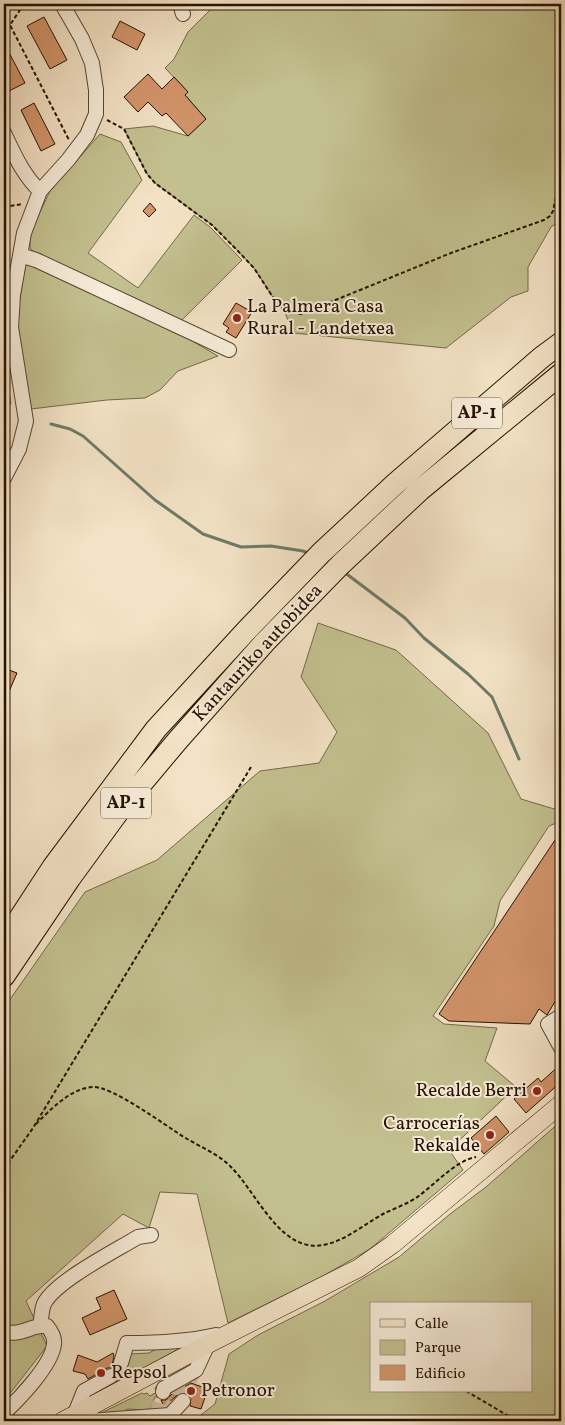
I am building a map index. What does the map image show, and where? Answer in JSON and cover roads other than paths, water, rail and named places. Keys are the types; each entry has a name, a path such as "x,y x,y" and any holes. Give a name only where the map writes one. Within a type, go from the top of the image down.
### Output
{"highway":[{"name":"Kantauriko autobidea","path":"4,942 53,867 156,729 246,631 322,553 395,484 542,357 561,344"},
{"name":"Kantauriko autobidea","path":"4,976 70,878 122,808 178,740 265,642 341,564 408,502 561,374"}],"main road":[{"path":"75,1420 208,1344 359,1268 393,1244 558,1105"}],"street":[{"path":"4,478 18,449 26,421 8,294 20,255 24,234 40,191 68,160 82,141 96,114 96,90 92,64 82,39 62,4"},
{"path":"4,133 22,169 40,191"},
{"path":"20,255 36,260 228,350"},
{"path":"561,1016 548,1024 561,1048"},
{"path":"40,1325 44,1304 51,1293 63,1283 138,1237 151,1236"},
{"path":"4,1332 11,1334 30,1330 40,1325 47,1326 52,1331 54,1344 49,1360 22,1396 4,1413"},
{"path":"120,1363 128,1343 166,1343 192,1340 233,1331"},
{"path":"163,1392 164,1388 196,1370 208,1344"},
{"path":"111,1376 84,1391 75,1420 170,1415 183,1401"}],"waterway":[{"path":"51,424 70,429 83,436 155,500 203,534 241,547 271,546 303,551 310,554"},
{"path":"344,572 405,618 424,638 468,674 492,697 519,759"}],"tunnel":[{"path":"183,1401 193,1372"},
{"path":"170,1415 180,1379"},
{"path":"155,1416 163,1392"}],"place":[{"name":"La Palmera Casa Rural - Landetxea","path":"237,318"},
{"name":"Recalde Berri","path":"537,1091"},
{"name":"Carrocerías Rekalde","path":"490,1135"},
{"name":"Repsol","path":"101,1373"},
{"name":"Petronor","path":"191,1391"}]}
